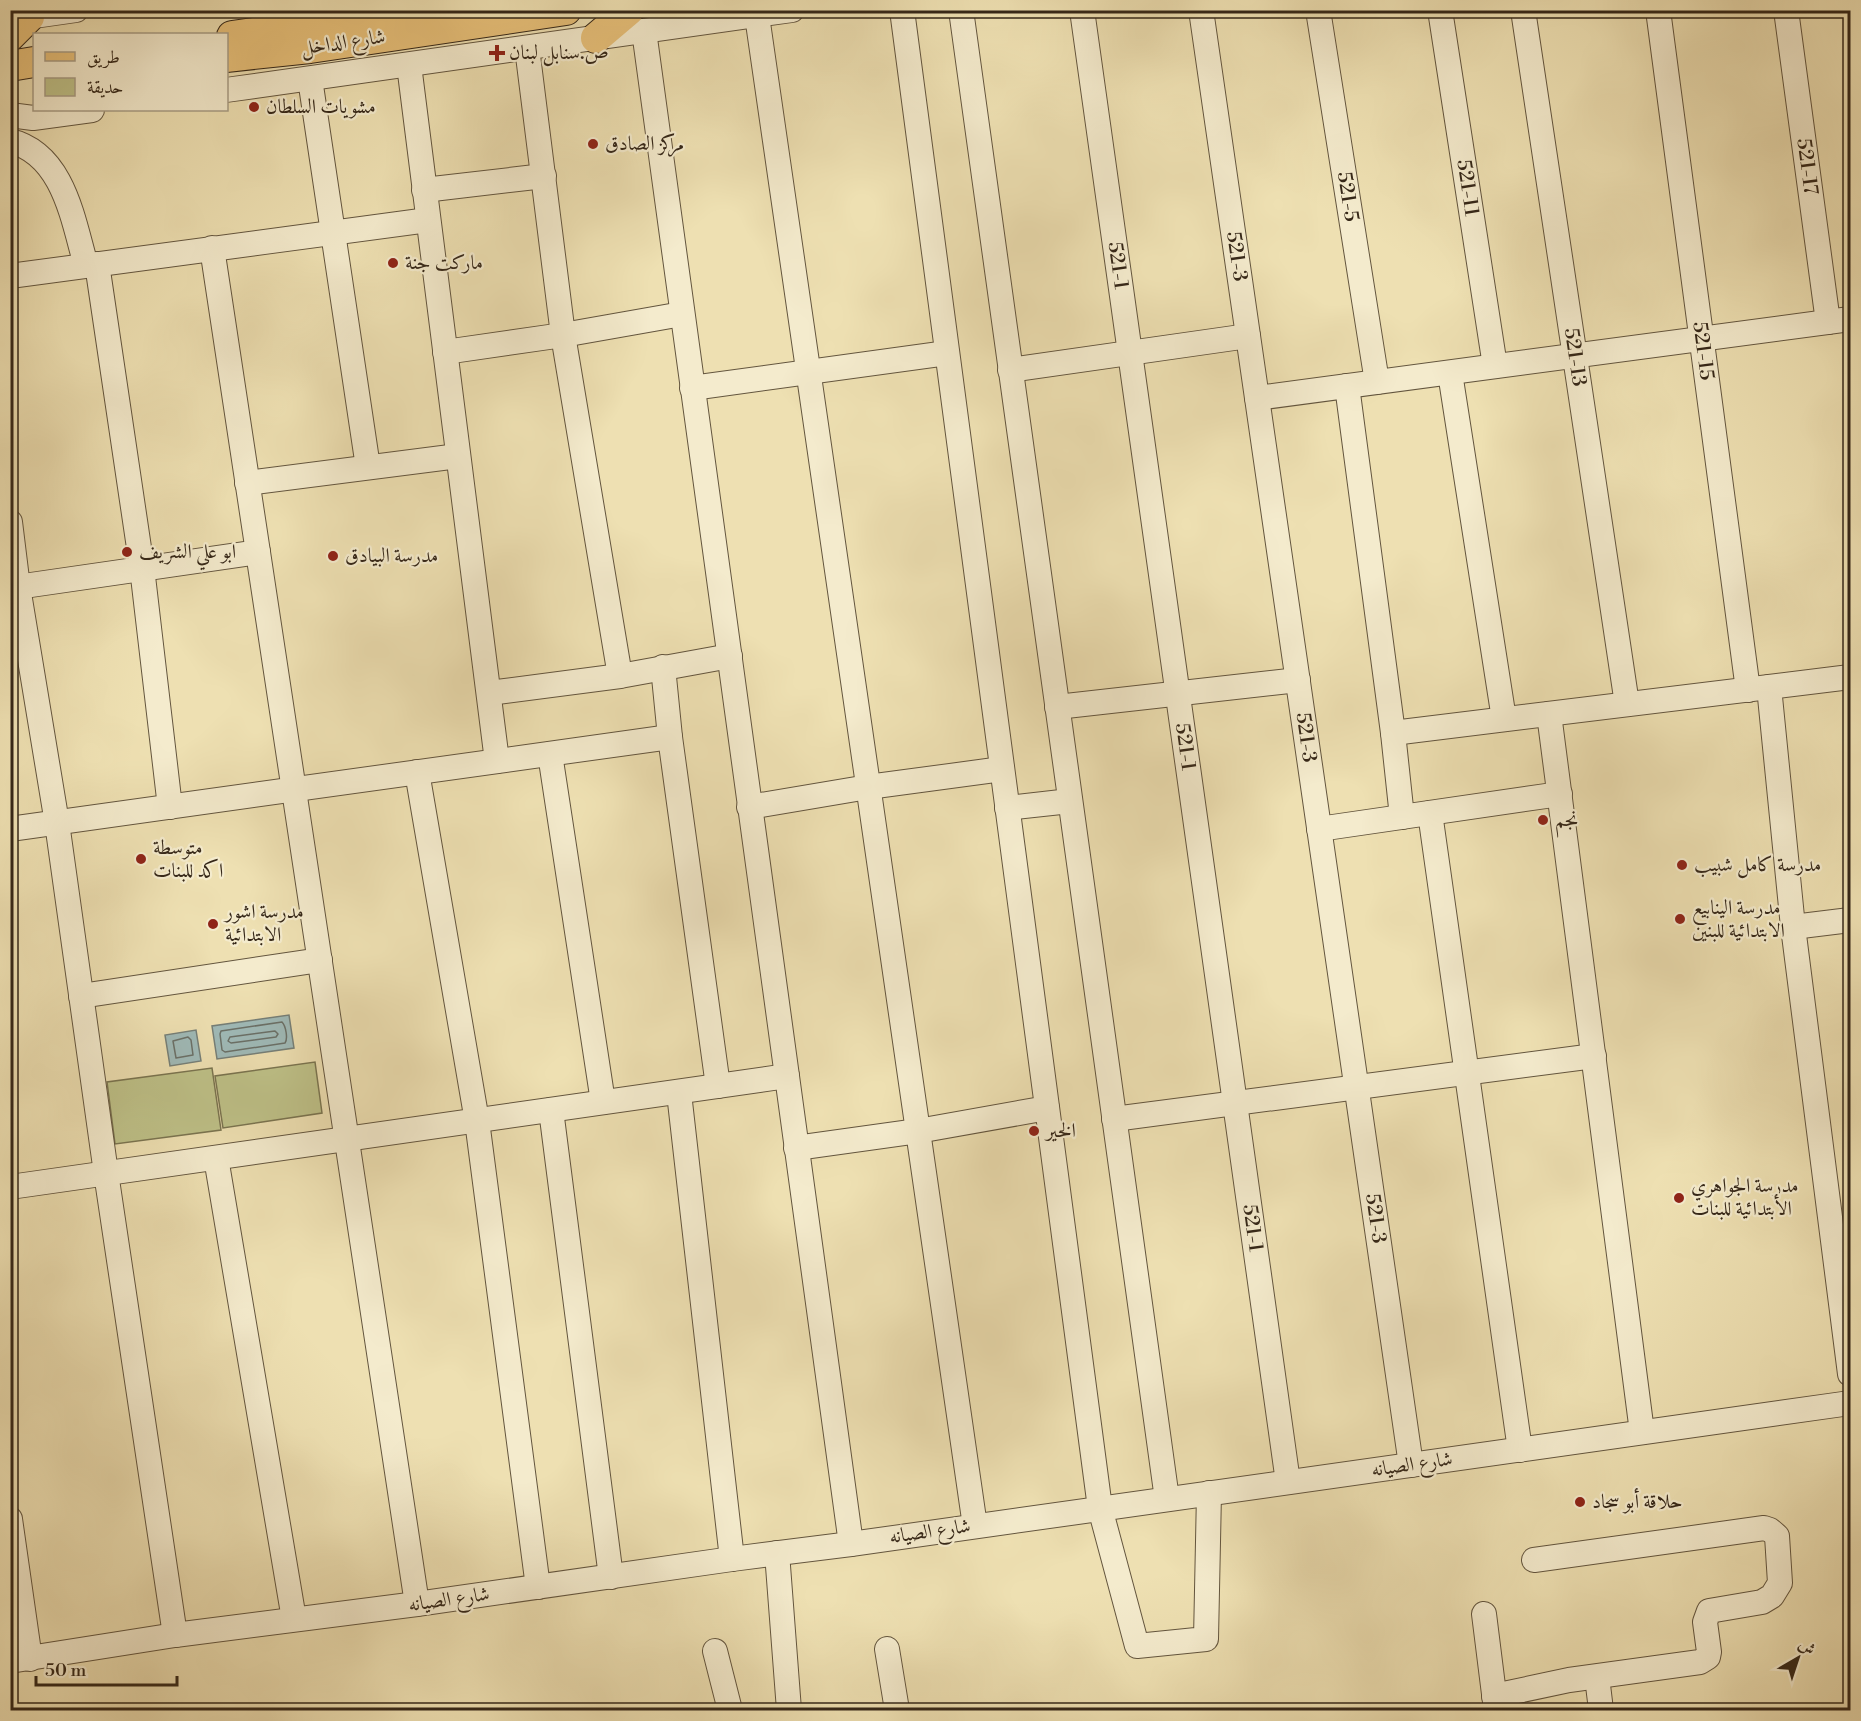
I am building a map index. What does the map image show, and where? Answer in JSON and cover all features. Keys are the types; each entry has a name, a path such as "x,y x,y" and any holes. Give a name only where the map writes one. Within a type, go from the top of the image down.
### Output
{"main road":[{"name":"شارع الداخل","path":"228,37 423,10"},
{"name":"شارع الداخل","path":"228,57 310,48 566,10"},
{"path":"596,38 637,21"},
{"path":"10,66 33,62"},
{"path":"10,85 33,81"}],"street":[{"path":"792,10 757,16 637,21 682,314 851,1544"},
{"path":"902,10 1100,1508 1137,1646 1206,1639 1209,1493"},
{"path":"961,10 1167,1499"},
{"name":"521-1","path":"1082,10 1288,1482"},
{"name":"521-3","path":"1201,10 1411,1465"},
{"name":"521-5","path":"1318,10 1377,382"},
{"name":"521-11","path":"1440,10 1496,366"},
{"name":"521-13","path":"1523,10 1627,704"},
{"name":"521-15","path":"1658,10 1702,339 1759,688 1793,927 1851,1374"},
{"name":"521-17","path":"1786,10 1839,320"},
{"path":"17,24 73,11"},
{"path":"757,16 975,1526"},
{"path":"228,90 596,38"},
{"path":"527,48 563,335 620,676"},
{"path":"409,65 496,761"},
{"path":"310,79 368,467"},
{"path":"85,111 33,118 13,116 18,143 46,163 63,186 92,265 142,568 170,807"},
{"path":"424,190 544,176"},
{"path":"10,276 428,220"},
{"path":"212,248 417,1604"},
{"path":"445,352 563,335 682,314"},
{"path":"1257,398 1839,320"},
{"path":"1010,370 1248,336"},
{"path":"692,388 947,353"},
{"path":"1450,373 1504,719"},
{"path":"1347,386 1402,817"},
{"path":"248,483 458,456"},
{"path":"10,522 14,587 57,823 106,1173 175,1635"},
{"path":"14,587 258,552"},
{"path":"489,693 620,676 730,656"},
{"path":"663,667 670,737 718,1086"},
{"path":"1393,733 1851,677"},
{"path":"1057,707 1298,680"},
{"path":"1550,714 1642,1432"},
{"path":"10,829 670,737"},
{"path":"550,753 603,1102"},
{"path":"749,807 868,787 1002,769"},
{"path":"417,772 477,1121 538,1587"},
{"path":"1319,829 1560,794"},
{"path":"1007,808 1070,801"},
{"path":"1430,813 1520,1450"},
{"path":"1793,927 1851,920"},
{"path":"81,996 320,960"},
{"path":"1114,1119 1594,1056"},
{"path":"10,1187 787,1076"},
{"path":"679,1093 732,1558"},
{"path":"796,1148 918,1131 1047,1108"},
{"path":"551,1110 611,1577"},
{"path":"216,1158 294,1619"},
{"name":"شارع الصيانه","path":"20,1660 175,1635 417,1604 732,1558 851,1544 1851,1403"},
{"path":"10,1519 20,1660"},
{"path":"1484,1614 1495,1703 1530,1688 1704,1660 1709,1652 1705,1622 1709,1611 1762,1602 1773,1596 1780,1583 1777,1536 1764,1528 1534,1560"},
{"path":"777,1553 789,1710"},
{"path":"887,1649 897,1710"},
{"path":"716,1651 730,1710"},
{"path":"1597,1677 1601,1710"}],"green space":[{"path":"315,1062 322,1113 223,1128 215,1076"},
{"path":"212,1068 221,1130 115,1144 107,1082"}],"water":[{"path":"289,1015 294,1048 217,1059 212,1026"},
{"path":"196,1030 201,1061 170,1066 165,1035"}],"place":[{"name":"ص.سنابل لبنان","path":"497,53"},
{"name":"مشويات السلطان","path":"254,107"},
{"name":"مركز الصادق","path":"593,144"},
{"name":"ماركت جنة","path":"393,263"},
{"name":"ابو علي الشريف","path":"127,552"},
{"name":"مدرسة البيادق","path":"333,556"},
{"name":"نجم","path":"1543,820"},
{"name":"متوسطة اكد للبنات","path":"141,859"},
{"name":"مدرسة كامل شبيب","path":"1682,865"},
{"name":"مدرسة الينابيع الابتدائية للبنين","path":"1680,919"},
{"name":"مدرسة اشور الابتدائية","path":"213,924"},
{"name":"الخير","path":"1034,1131"},
{"name":"مدرسة الجواهري الأبتدائية للبنات","path":"1679,1198"},
{"name":"حلاقة أبو سجاد","path":"1580,1502"}]}
